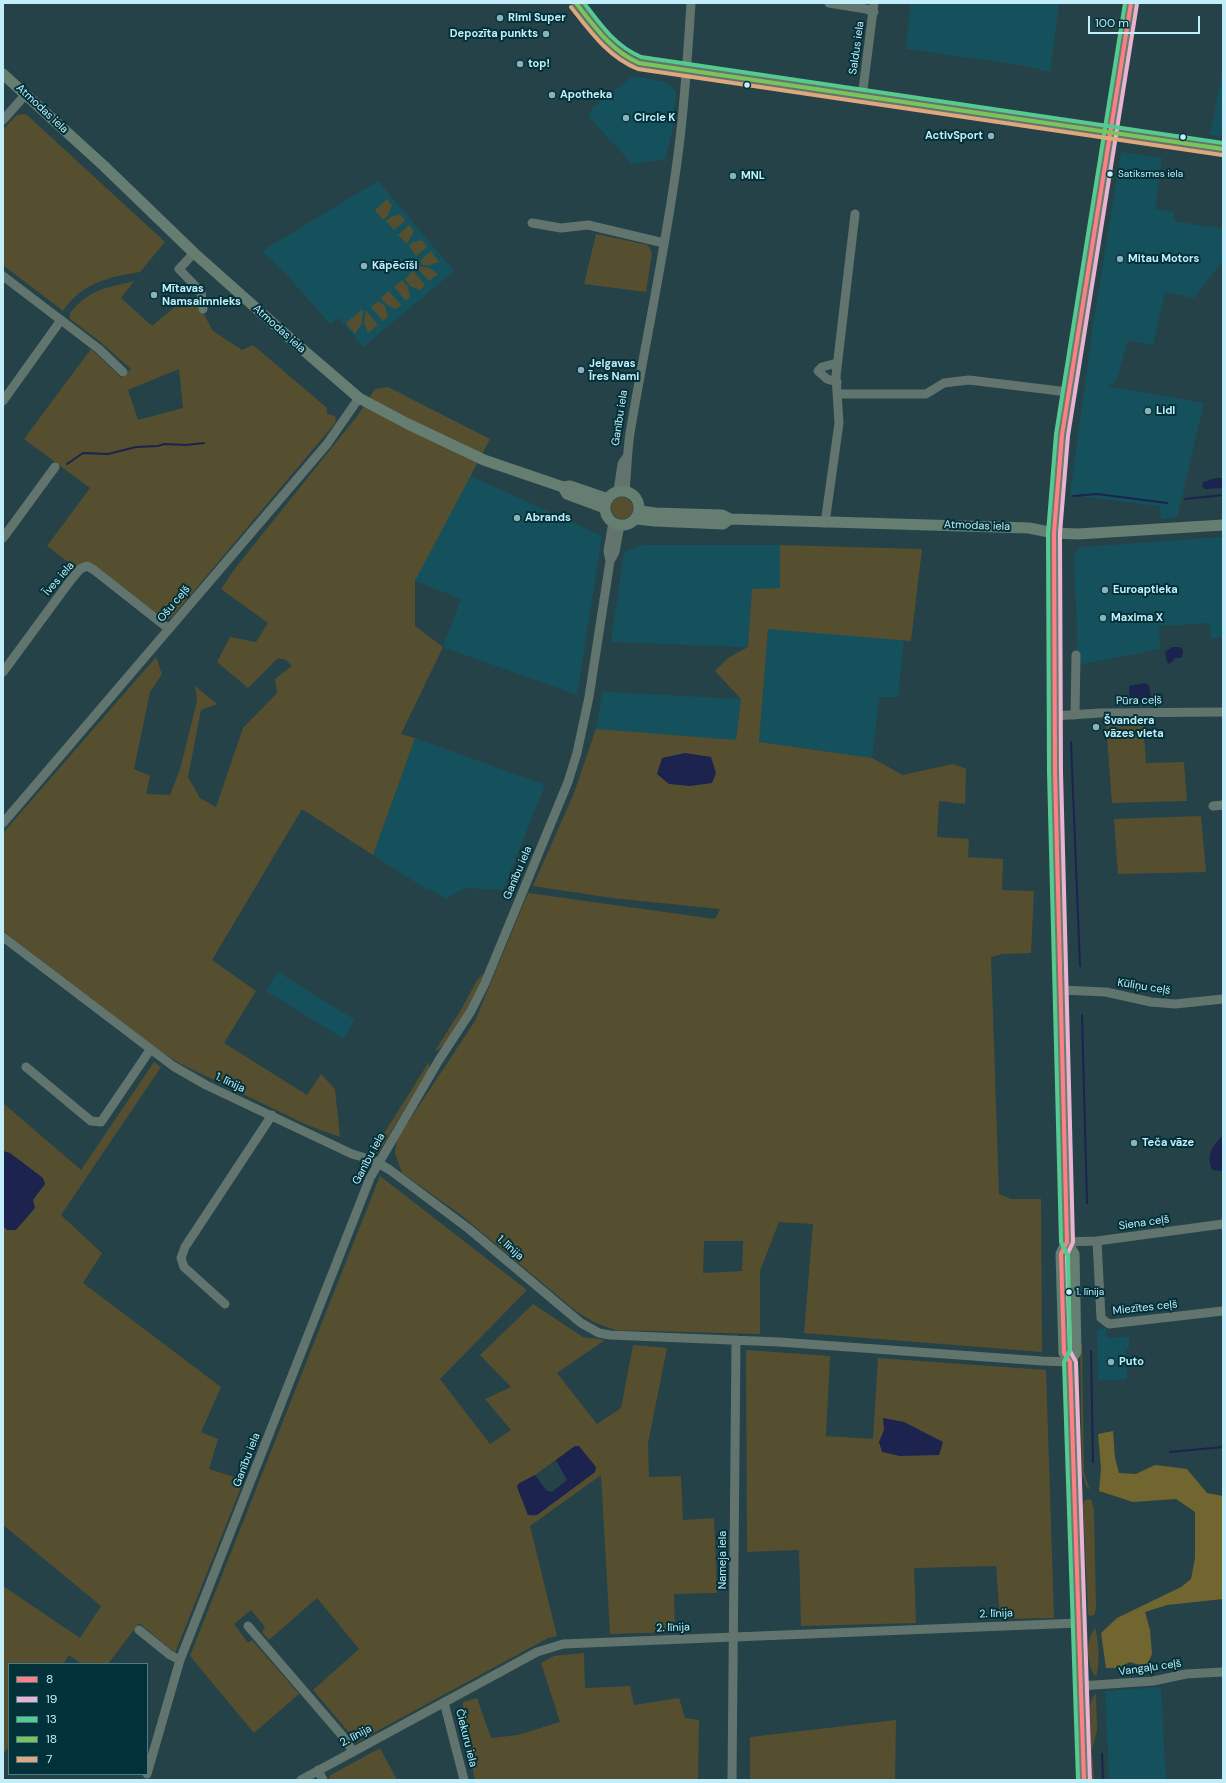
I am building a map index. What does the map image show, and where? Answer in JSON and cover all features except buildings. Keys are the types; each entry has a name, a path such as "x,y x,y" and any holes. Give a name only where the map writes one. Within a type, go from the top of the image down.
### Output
{"main road":[{"path":"1084,1780 1070,1362 1064,1352 1061,1254 1067,1242 1054,716 1054,533 1061,440 1131,3"},
{"name":"Atmodas iela","path":"3,74 104,166 194,253 360,398 408,424 484,460 563,487 567,494 606,504"},
{"path":"622,491 635,496 638,500 638,515 629,524 616,524 607,516 606,504 612,494 622,491"},
{"name":"Atmodas iela","path":"638,515 655,521 723,524 730,519 1029,528 1054,533 1078,534 1223,525"}],"street":[{"path":"576,3 618,52 631,61 687,71 1223,149"},
{"name":"Ganību iela","path":"622,491 628,464 626,458 664,243 679,148 687,71 691,3"},
{"path":"829,3 866,9 874,8"},
{"name":"Saldus iela","path":"862,97 874,8"},
{"path":"3,120 26,94"},
{"path":"825,523 839,423 837,382 838,363 855,214"},
{"path":"532,223 561,228 588,225 664,243"},
{"path":"194,253 179,268 201,292 204,309"},
{"path":"3,276 99,349 123,372"},
{"path":"3,401 61,320"},
{"path":"837,382 827,379 818,371 822,368 838,363"},
{"path":"838,394 926,394 944,383 969,380 1068,392"},
{"name":"Ošu ceļš","path":"3,823 327,444 360,398"},
{"path":"3,538 55,467"},
{"name":"Ganību iela","path":"148,1771 180,1660 365,1192 378,1164 471,1011 485,983 568,782 577,753 589,697 610,561 608,552 616,524"},
{"name":"Īves iela","path":"3,672 70,581 80,569 87,566 169,628"},
{"path":"1075,715 1076,655"},
{"name":"Pūra ceļš","path":"1054,716 1100,713 1223,712"},
{"path":"1213,806 1223,805"},
{"name":"1. līnija","path":"3,937 173,1066 272,1116 352,1154 390,1170 469,1229 581,1323 599,1333 610,1335 736,1340 1070,1362"},
{"name":"Kūliņu ceļš","path":"1060,990 1106,992 1151,1002 1175,1004 1223,999"},
{"path":"26,1067 91,1121 101,1122 150,1050"},
{"path":"224,1304 184,1268 181,1258 186,1247 272,1116"},
{"name":"Siena ceļš","path":"1067,1242 1097,1241 1223,1224"},
{"name":"Miezītes ceļš","path":"1097,1241 1101,1318 1109,1324 1223,1311"},
{"name":"Nameja iela","path":"732,1780 735,1637 736,1340"},
{"name":"2. līnija","path":"301,1780 537,1652 564,1644 1078,1624"},
{"path":"248,1626 346,1740 353,1752"},
{"path":"139,1630 170,1655 180,1660"},
{"name":"Vangaļu ceļš","path":"1080,1686 1153,1681 1186,1674 1223,1672"},
{"name":"Čiekuru iela","path":"444,1702 464,1780"},
{"path":"318,1770 323,1780"}],"shaded area":[{"path":"911,3 1059,3 1050,72 1021,65 906,49"},
{"path":"1223,68 1223,136 1210,135"},
{"path":"633,76 666,82 676,91 672,132 665,159 632,164 589,117 592,108"},
{"path":"26,114 165,242 140,272 107,279 87,288 70,301 63,311 3,265 3,129 17,115"},
{"path":"1121,152 1162,158 1155,209 1174,212 1174,221 1223,229 1223,260 1194,298 1165,292 1153,345 1128,340 1116,382 1106,386 1204,403 1177,517 1161,519 1159,506 1070,495 1092,332"},
{"name":"Kāpēcīši","path":"378,181 454,271 363,347 339,318 330,324 285,273 262,251"},
{"path":"387,199 392,205 388,215 383,220 375,210"},
{"path":"400,214 405,221 394,230 386,221 391,217"},
{"path":"409,225 414,231 407,244 398,235"},
{"path":"596,234 648,245 652,253 646,292 584,284"},
{"path":"422,240 427,247 416,256 409,246 412,243"},
{"path":"431,251 439,262 430,265 423,265 420,261"},
{"path":"419,266 429,268 438,274 429,281 417,268"},
{"path":"413,271 425,285 420,290 410,286 405,279"},
{"path":"402,280 408,287 410,297 406,301 394,287"},
{"path":"134,281 121,298 152,326 176,306 197,302 213,331 242,350 253,345 327,408 327,414 335,416 336,422 172,617 164,621 87,561 76,568 47,546 90,488 24,439 91,349 122,378 131,369 98,340 70,319 70,313 92,294 106,288","holes":["179,369 183,408 138,420 128,390"]},
{"path":"389,291 401,305 396,309 385,303 381,297"},
{"path":"378,301 385,306 388,317 383,321 371,307"},
{"path":"363,309 362,323 355,334 346,323"},
{"path":"366,310 378,325 368,333 364,323"},
{"path":"388,387 490,439 415,581 415,626 443,647 401,734 415,738 373,855 302,809 212,960 256,991 224,1043 307,1095 321,1074 335,1089 340,1137 307,1125 181,1064 164,1054 3,931 3,833 156,657 162,674 150,692 134,769 150,776 146,794 170,795 180,769 197,701 195,686 217,704 201,710 188,777 200,798 216,807 243,728 277,693 275,679 292,666 286,660 278,658 248,688 217,662 230,637 256,642 268,623 221,589 236,567 358,415 375,389"},
{"path":"469,475 602,536 577,695 443,647 461,599 415,581"},
{"path":"1216,478 1223,478 1223,488 1206,489 1202,487 1203,482"},
{"path":"622,497 630,500 633,508 630,516 622,519 614,516 611,508 614,500"},
{"path":"1223,537 1223,637 1211,639 1209,623 1159,626 1160,649 1078,665 1074,556 1080,547"},
{"path":"642,545 780,545 780,588 752,589 748,647 611,642 624,552"},
{"path":"780,545 922,549 911,641 768,629 759,742 872,758 903,775 953,764 966,769 965,804 939,801 937,837 969,839 968,857 1003,859 1002,890 1034,891 1031,953 1003,954 991,957 999,1194 1011,1199 1041,1199 1042,1352 804,1333 813,1224 779,1222 760,1271 760,1334 615,1330 594,1322 577,1312 461,1215 402,1173 395,1153 397,1139 475,1021 528,893 715,919 720,909 612,898 533,886 574,793 596,729 736,740 741,699 715,671 728,658 748,647 752,589 780,588","holes":["704,1241 743,1241 742,1271 703,1273"]},
{"path":"768,628 904,639 898,697 879,697 872,758 759,742"},
{"path":"1172,647 1180,647 1183,650 1182,658 1175,658 1169,664 1167,662 1165,652"},
{"path":"1145,683 1149,685 1150,701 1130,703 1129,686"},
{"path":"603,692 741,699 736,741 596,729"},
{"path":"1143,723 1146,763 1184,762 1187,801 1112,803 1106,724"},
{"path":"415,738 545,785 503,890 465,888 446,899 428,888 426,889 373,855"},
{"path":"685,753 711,757 716,773 712,783 690,786 669,784 657,774 662,758"},
{"path":"1201,816 1206,872 1118,874 1114,819"},
{"path":"278,972 355,1020 344,1039 266,991"},
{"path":"484,973 456,1029 448,1040 435,1051 462,1008 477,980"},
{"path":"154,1062 161,1067 61,1215 102,1253 83,1283 221,1387 201,1432 218,1439 209,1469 244,1480 175,1653 139,1623 109,1663 81,1663 69,1655 64,1663 8,1663 8,1748 3,1755 3,1586 80,1638 101,1606 3,1525 3,1226 7,1230 10,1153 3,1151 3,1103 81,1170"},
{"path":"429,1062 429,1069 380,1150 376,1154 371,1154"},
{"path":"1223,1135 1223,1171 1212,1170 1210,1164 1211,1151"},
{"path":"3,1151 10,1153 43,1178 45,1184 33,1200 35,1208 16,1230 7,1230 3,1226"},
{"path":"380,1176 527,1290 440,1379 490,1444 511,1430 485,1399 511,1387 480,1355 533,1304 583,1337 605,1340 557,1373 597,1424 621,1408 633,1345 667,1348 648,1443 649,1477 681,1476 683,1520 714,1518 717,1593 674,1594 675,1632 610,1634 601,1475 530,1526 557,1636 548,1638 357,1742 313,1690 359,1649 317,1598 269,1640 262,1632 265,1627 251,1610 234,1624 248,1643 252,1640 299,1694 254,1733 190,1656","holes":["575,1446 595,1472 537,1515 532,1516 518,1484 535,1475"]},
{"path":"1106,1328 1107,1338 1129,1337 1129,1348 1126,1349 1127,1379 1098,1381 1097,1329"},
{"path":"1080,1343 1082,1344 1084,1473 1090,1490 1086,1486 1082,1473"},
{"path":"746,1350 830,1356 826,1436 873,1439 878,1358 1046,1370 1054,1618 1000,1619 996,1566 914,1568 916,1623 801,1626 799,1550 747,1552"},
{"path":"883,1418 904,1422 943,1442 939,1455 900,1456 882,1452 879,1442 884,1430"},
{"path":"1113,1431 1115,1458 1119,1473 1136,1474 1155,1465 1187,1469 1207,1493 1223,1496 1223,1599 1167,1605 1145,1612 1150,1630 1152,1654 1146,1667 1130,1662 1118,1668 1106,1668 1101,1633 1117,1618 1181,1587 1191,1579 1195,1558 1195,1512 1176,1499 1133,1502 1099,1491 1101,1468 1098,1434"},
{"path":"575,1446 579,1446 596,1467 595,1472 537,1515 528,1515 517,1487 518,1484 535,1475 547,1491 552,1492 567,1480 556,1460"},
{"path":"1091,1499 1094,1510 1096,1609 1094,1615 1089,1616 1083,1505 1085,1500"},
{"path":"1095,1628 1098,1652 1096,1677 1090,1666 1088,1652 1088,1645"},
{"path":"584,1653 585,1688 630,1686 634,1705 679,1698 685,1718 699,1720 698,1780 475,1780 462,1719 463,1702 477,1698 491,1738 518,1735 560,1722 541,1663 554,1656"},
{"path":"1161,1687 1166,1780 1109,1780 1105,1691"},
{"path":"1096,1693 1097,1730 1092,1750 1094,1780 1092,1780 1090,1707 1092,1699"},
{"path":"896,1720 895,1780 750,1780 750,1737"},
{"path":"380,1748 397,1780 330,1780 329,1776"}],"waterway":[{"path":"67,464 83,453 108,454 136,447 158,446 164,444 186,445 204,443"},
{"path":"1073,496 1097,494 1167,503"},
{"path":"1185,499 1223,495"},
{"path":"1071,742 1080,966"},
{"path":"1082,1015 1087,1203"},
{"path":"1091,1351 1093,1462"},
{"path":"1170,1452 1223,1447"},
{"path":"1102,1754 1103,1780"}],"transit line":[{"name":"18","path":"576,3 596,29 612,45 620,52 639,63 1223,149"},
{"name":"13","path":"584,3 616,41 623,47 641,57 1223,143"},
{"name":"13","path":"1078,1780 1064,1362 1070,1350 1068,1256 1061,1242 1049,772 1048,533 1056,434 1125,3"},
{"name":"8","path":"1084,1780 1070,1362 1064,1353 1061,1254 1067,1242 1055,772 1054,533 1062,435 1131,3"},
{"name":"19","path":"1090,1780 1076,1362 1070,1351 1067,1255 1073,1242 1061,772 1060,533 1068,436 1137,4"},
{"name":"7","path":"571,7 600,42 618,58 638,69 1222,155"}],"place":[{"name":"Rimi Super","path":"500,18"},
{"name":"Depozīta punkts","path":"546,34"},
{"name":"top!","path":"520,64"},
{"name":"Apotheka","path":"552,95"},
{"name":"Circle K","path":"626,118"},
{"name":"ActivSport","path":"991,136"},
{"name":"Satiksmes iela","path":"1110,174"},
{"name":"MNL","path":"733,176"},
{"name":"Mitau Motors","path":"1120,259"},
{"name":"Kāpēcīši","path":"364,266"},
{"name":"Mītavas Namsaimnieks","path":"154,295"},
{"name":"Jelgavas Īres Nami","path":"581,370"},
{"name":"Lidl","path":"1148,411"},
{"name":"Abrands","path":"517,518"},
{"name":"Euroaptieka","path":"1105,590"},
{"name":"Maxima X","path":"1103,618"},
{"name":"Švandera vāzes vieta","path":"1096,727"},
{"name":"Teča vāze","path":"1134,1143"},
{"name":"1. līnija","path":"1069,1292"},
{"name":"Puto","path":"1111,1362"}]}
